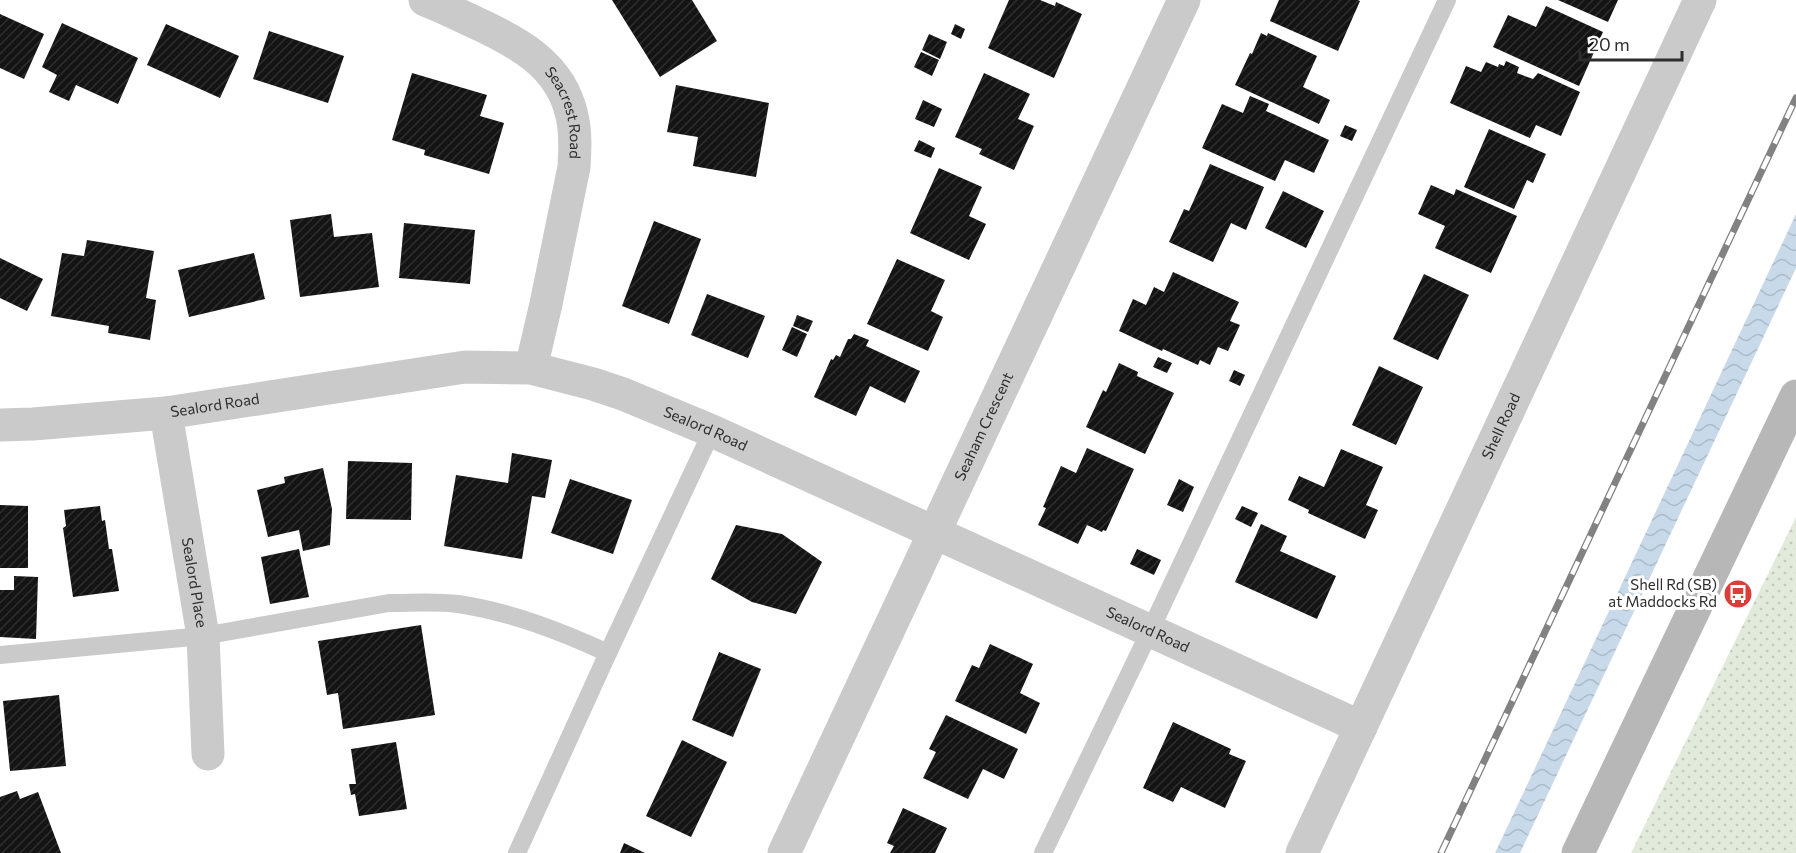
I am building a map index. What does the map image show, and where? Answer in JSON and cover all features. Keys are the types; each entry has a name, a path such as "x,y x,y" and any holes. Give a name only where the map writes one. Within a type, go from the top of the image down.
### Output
{"street":[{"name":"Seacrest Road","path":"425,0 527,49 543,64 563,91 572,116 575,144 574,167 531,368"},
{"name":"Seaham Crescent","path":"784,853 1184,0"},
{"name":"Shell Road","path":"1302,853 1700,0"},
{"name":"Sealord Road","path":"0,425 166,413 465,368 531,368 623,394 712,431 1361,727"},
{"path":"1578,853 1796,396"},
{"name":"Sealord Place","path":"166,413 203,636 208,754"}],"lane":[{"path":"1043,853 1150,632 1447,0"},
{"path":"517,853 712,431"},
{"path":"0,655 203,636 389,603 457,604 525,619 567,634 608,653"}],"green space":[{"path":"1796,517 1796,853 1631,853"}],"water":[{"path":"1796,214 1796,268 1520,853 1495,853"}],"building":[{"path":"612,0 692,0 717,41 660,77"},
{"path":"1009,0 1040,0 1055,6 1056,2 1082,14 1054,78 988,48"},
{"path":"1279,0 1360,1 1338,51 1270,21"},
{"path":"1558,0 1618,0 1608,22"},
{"path":"1546,6 1603,32 1579,86 1493,47 1508,15 1536,27"},
{"path":"0,14 44,34 24,79 0,68"},
{"path":"62,23 138,58 118,104 76,85 69,101 49,92 57,75 42,67"},
{"path":"166,24 239,56 220,98 147,65"},
{"path":"955,24 965,29 961,39 951,34"},
{"path":"269,31 344,56 328,103 253,79"},
{"path":"1261,33 1267,36 1268,33 1317,56 1303,87 1330,100 1319,124 1235,85"},
{"path":"929,34 947,42 940,59 922,50"},
{"path":"921,52 939,60 932,76 914,67"},
{"path":"1506,61 1519,67 1517,73 1533,79 1538,73 1580,92 1561,136 1536,125 1530,138 1450,103 1466,66 1481,72 1486,62 1498,67 1499,64 1504,66"},
{"path":"412,73 487,95 480,116 504,123 489,174 424,155 425,150 392,140"},
{"path":"984,73 1030,94 1018,119 1034,126 1014,170 979,154 982,149 955,137"},
{"path":"676,85 769,103 756,177 693,166 698,137 667,132"},
{"path":"1250,96 1269,104 1266,111 1329,140 1314,173 1285,160 1275,181 1202,148 1222,104 1243,113"},
{"path":"923,100 942,109 934,127 915,119"},
{"path":"1345,125 1357,130 1352,141 1340,136"},
{"path":"1489,129 1546,154 1533,183 1527,180 1514,209 1464,187"},
{"path":"919,140 935,148 931,158 914,151"},
{"path":"1210,164 1264,187 1246,230 1231,223 1213,262 1169,242 1184,209 1189,211"},
{"path":"939,168 982,187 969,216 986,224 969,260 910,233"},
{"path":"1431,185 1454,195 1456,189 1517,216 1491,273 1435,248 1445,226 1418,214"},
{"path":"1283,191 1324,211 1306,248 1265,228"},
{"path":"331,214 334,237 372,233 379,287 300,297 290,220"},
{"path":"654,221 701,239 669,324 622,306"},
{"path":"404,223 475,230 470,284 399,278"},
{"path":"87,240 154,251 146,298 156,300 150,340 108,333 109,326 51,316 62,253 84,256"},
{"path":"254,253 265,299 189,317 178,270"},
{"path":"0,258 43,279 27,311 0,298"},
{"path":"897,259 945,280 931,311 943,317 928,351 867,324"},
{"path":"1173,272 1239,302 1230,321 1240,325 1228,351 1218,347 1210,365 1200,360 1198,365 1119,331 1133,299 1146,305 1154,287 1164,292"},
{"path":"1424,274 1469,295 1438,360 1393,339"},
{"path":"707,294 765,316 748,358 691,335"},
{"path":"797,315 813,321 808,332 793,326"},
{"path":"792,327 807,334 797,357 782,350"},
{"path":"854,334 869,340 866,346 920,371 905,403 870,386 856,416 814,397 831,359 833,360 836,355 840,357 848,339 851,339"},
{"path":"1158,357 1172,363 1167,373 1153,367"},
{"path":"1119,363 1138,372 1137,376 1174,393 1145,454 1086,427 1103,390 1106,392"},
{"path":"1379,366 1423,387 1396,445 1352,425"},
{"path":"1234,370 1245,375 1240,386 1229,381"},
{"path":"1087,448 1134,469 1106,531 1102,532 1087,525 1078,544 1038,525 1046,508 1043,507 1061,466 1076,473"},
{"path":"1341,449 1383,467 1366,505 1378,510 1365,539 1308,513 1309,510 1288,500 1299,476 1324,487"},
{"path":"512,453 552,460 545,498 532,496 522,559 444,546 456,475 508,483"},
{"path":"348,461 412,463 411,520 346,519"},
{"path":"323,468 332,509 330,545 303,551 299,530 268,537 257,490 285,483 284,477"},
{"path":"570,479 632,500 613,554 551,533"},
{"path":"1179,479 1194,487 1183,512 1167,505"},
{"path":"0,505 28,506 28,568 0,568"},
{"path":"100,506 102,521 105,520 109,549 112,549 119,591 73,597 63,528 66,526 64,510"},
{"path":"1242,506 1258,513 1251,527 1235,519"},
{"path":"1261,524 1287,536 1280,551 1336,576 1317,619 1235,582"},
{"path":"736,525 782,534 822,562 796,614 752,602 711,579"},
{"path":"299,549 309,597 270,604 261,557"},
{"path":"1137,549 1161,560 1154,575 1130,564"},
{"path":"14,576 38,577 36,639 0,637 0,590 14,590"},
{"path":"421,625 435,715 343,729 338,693 327,695 318,641"},
{"path":"990,644 1033,664 1020,693 1040,703 1026,734 955,701 972,665 979,668"},
{"path":"719,652 761,669 733,737 692,720"},
{"path":"59,695 66,766 10,771 3,701"},
{"path":"946,715 1018,749 1004,779 983,769 968,799 923,778 936,752 929,749"},
{"path":"1173,722 1231,749 1229,754 1246,761 1225,808 1181,787 1173,802 1143,788"},
{"path":"682,740 727,762 691,837 646,816"},
{"path":"396,742 407,809 359,816 355,794 351,795 349,784 356,784 351,749"},
{"path":"17,791 20,799 38,792 61,853 0,853 0,797"},
{"path":"903,808 947,828 935,853 890,853 894,846 887,843"},
{"path":"624,843 645,853 620,853"}],"railway":[{"path":"1441,853 1796,98"}],"place":[{"name":"Shell Rd (SB) at Maddocks Rd","path":"1738,594"}]}
